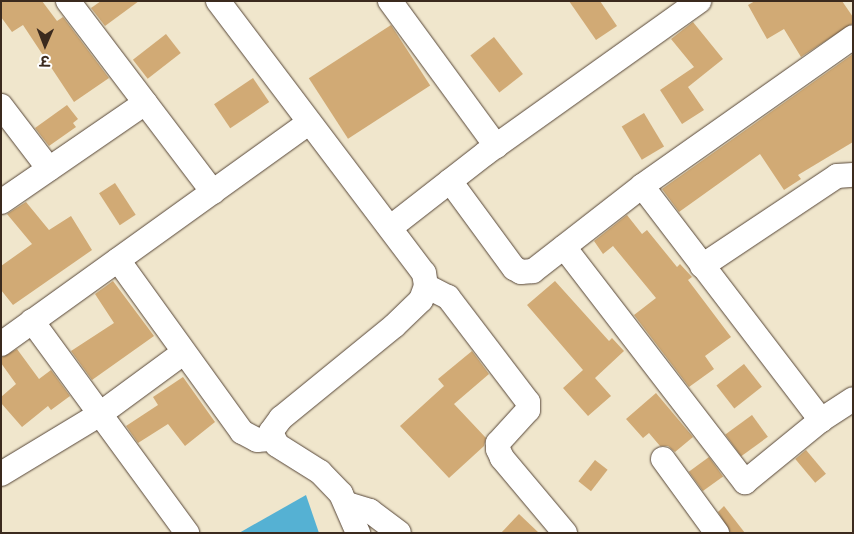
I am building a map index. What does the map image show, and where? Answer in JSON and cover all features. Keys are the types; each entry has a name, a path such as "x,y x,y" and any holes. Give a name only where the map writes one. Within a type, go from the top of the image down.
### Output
{"street":[{"path":"68,1 213,192"},
{"path":"218,1 309,123 416,258 424,273 426,286 421,300 394,326 281,418 271,432 273,439"},
{"path":"390,1 496,146"},
{"path":"391,227 496,146 699,1"},
{"path":"450,181 514,268 521,272 533,271 642,186 853,37"},
{"path":"1,202 145,103"},
{"path":"1,106 49,168"},
{"path":"1,344 309,123"},
{"path":"702,266 838,176 853,175"},
{"path":"642,186 821,420"},
{"path":"564,247 745,482 821,420 853,399"},
{"path":"118,260 242,432 257,440 273,439 320,472 348,504 358,533"},
{"path":"426,286 448,298 528,402 528,410 498,443 498,449 502,458 565,533"},
{"path":"32,321 187,533"},
{"path":"1,474 100,414 183,352"},
{"path":"663,459 717,533"},
{"path":"348,504 379,516 399,533"}],"water":[{"path":"306,495 319,533 239,533"}],"building":[{"path":"1,1 42,1 57,21 63,17 109,78 74,102 23,25 12,32 1,17"},
{"path":"101,1 139,1 105,26 91,8"},
{"path":"569,1 600,1 617,26 596,40"},
{"path":"755,1 842,1 853,17 853,23 801,57 784,29 767,39 748,5"},
{"path":"693,22 723,59 688,87 704,110 682,124 660,90 694,67 671,39"},
{"path":"391,25 430,85 348,139 309,78"},
{"path":"166,34 181,53 148,79 133,60"},
{"path":"494,37 523,74 499,93 470,55"},
{"path":"853,54 853,142 798,175 801,179 784,190 760,154 679,212 662,189"},
{"path":"253,78 269,102 230,128 214,104"},
{"path":"67,105 78,119 73,123 76,127 49,146 35,128"},
{"path":"644,113 664,146 642,160 622,126"},
{"path":"115,183 136,215 120,225 99,193"},
{"path":"26,202 49,230 71,216 92,250 13,305 1,290 1,266 32,244 7,214"},
{"path":"627,215 642,234 647,230 677,267 680,264 692,277 688,280 731,337 705,356 714,369 689,387 634,315 656,298 613,246 603,254 594,241"},
{"path":"113,281 154,336 92,380 71,351 114,323 95,294"},
{"path":"555,281 609,341 612,338 624,351 595,378 611,396 588,416 563,388 583,370 527,305"},
{"path":"17,349 39,379 51,370 70,396 51,410 48,406 22,427 1,403 1,397 16,384 1,363 1,358"},
{"path":"472,351 489,374 454,404 486,438 484,446 449,478 400,426 444,386 438,379"},
{"path":"744,364 762,387 734,408 716,386"},
{"path":"183,377 215,422 185,446 168,424 138,443 126,426 158,405 153,397"},
{"path":"656,393 693,437 675,452 668,446 660,446 649,433 643,438 626,419"},
{"path":"752,415 768,437 741,456 725,434"},
{"path":"806,450 826,474 815,483 795,459"},
{"path":"709,457 723,476 703,491 689,472"},
{"path":"595,460 608,470 591,491 578,481"},
{"path":"724,506 745,533 731,533 718,512"},
{"path":"519,514 539,533 501,533"}]}
